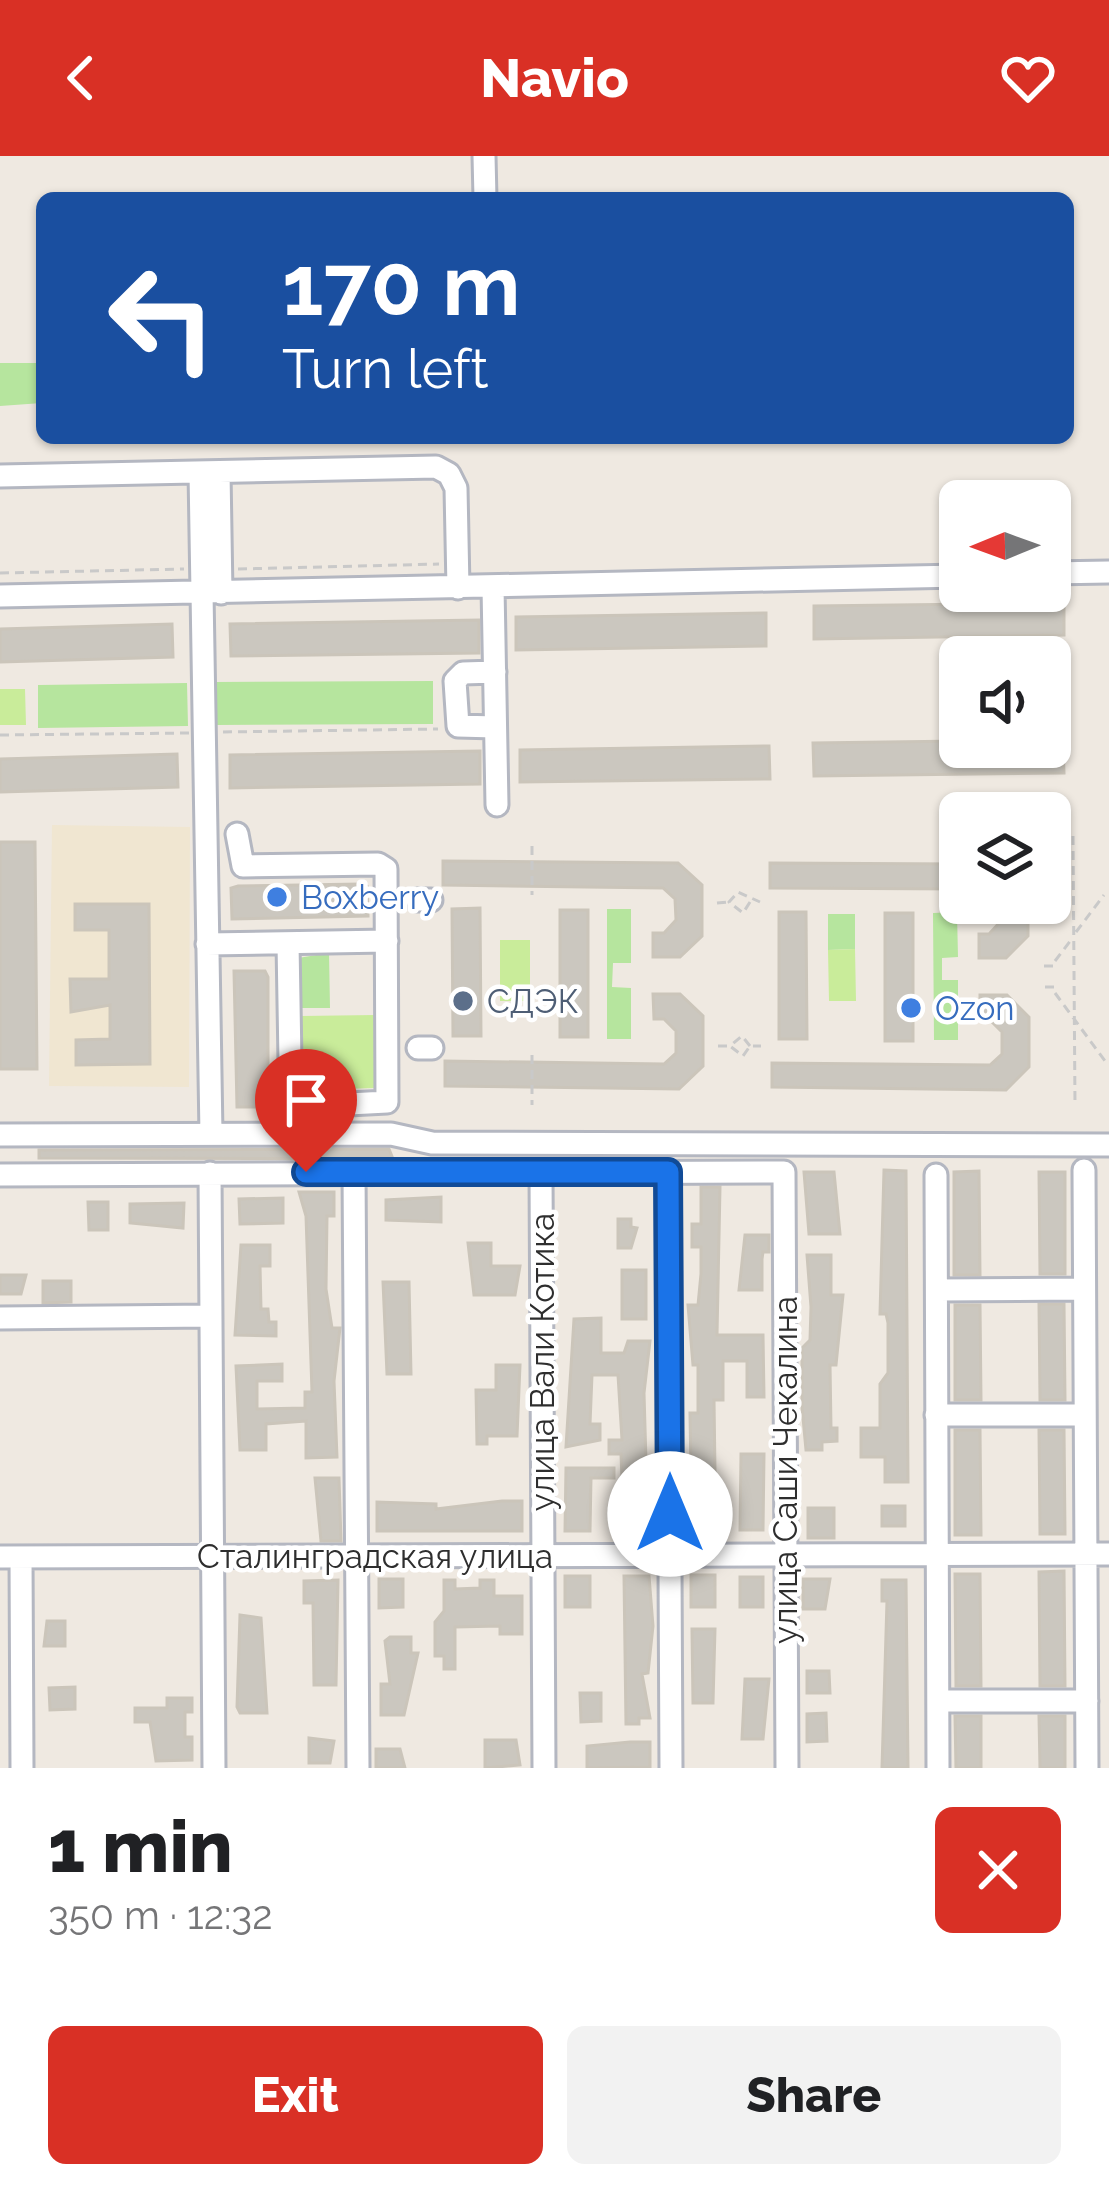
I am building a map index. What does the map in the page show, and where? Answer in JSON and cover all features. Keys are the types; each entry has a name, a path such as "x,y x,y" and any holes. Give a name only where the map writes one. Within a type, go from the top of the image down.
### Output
{"street":[{"path":"484,156 485,192"},
{"path":"0,476 443,469 455,488 458,588"},
{"path":"210,472 207,944 211,1134"},
{"path":"1071,573 1109,572"},
{"path":"0,596 939,576"},
{"path":"494,587 497,805"},
{"path":"495,672 463,673 455,681 458,725 495,727"},
{"path":"237,834 243,866 382,866 387,1102 291,1107"},
{"path":"207,944 387,941"},
{"path":"288,943 292,1134"},
{"path":"0,1135 392,1134 432,1143 1109,1145"},
{"path":"1084,1170 1087,1768"},
{"path":"354,1171 358,1768"},
{"name":"улица Вали Котика","path":"541,1172 544,1768"},
{"path":"0,1174 668,1172 671,1768"},
{"name":"улица Саши Чекалина","path":"668,1172 784,1172 787,1768"},
{"path":"211,1173 214,1768"},
{"path":"936,1175 938,1768"},
{"path":"937,1290 1084,1289"},
{"path":"0,1318 211,1316"},
{"path":"937,1415 1085,1415"},
{"name":"Сталинградская улица","path":"11,1557 1109,1554"},
{"path":"11,1557 22,1768"},
{"path":"938,1701 1087,1701"}],"path":[{"path":"230,569 447,564"},
{"path":"0,573 194,569"},
{"path":"1073,836 1075,1105"},
{"path":"532,846 532,895"},
{"path":"717,902 730,902 742,892 751,902"},
{"path":"1045,966 1055,963 1104,895"},
{"path":"730,902 738,913 751,902 760,902"},
{"path":"1045,987 1055,990 1105,1061"},
{"path":"718,1046 730,1046 742,1036 751,1046"},
{"path":"730,1046 738,1056 751,1046 760,1046"},
{"path":"532,1055 532,1106"}],"shaded area":[{"path":"52,825 190,827 189,1087 49,1086"}],"green space":[{"path":"0,363 36,363 36,403 0,406"},
{"path":"433,681 433,724 215,725 215,682"},
{"path":"187,683 188,726 38,728 38,685"},
{"path":"0,689 25,689 26,725 0,725"},
{"path":"607,909 631,909 631,963 613,963 612,987 631,988 631,1039 607,1039"},
{"path":"933,913 939,913 939,924 957,924 958,957 942,958 942,980 958,980 958,1040 934,1040"},
{"path":"828,914 855,914 855,949 828,950"},
{"path":"500,940 530,940 530,1001 500,1001"},
{"path":"855,949 856,1001 829,1001 828,950"},
{"path":"329,953 330,1008 299,1008 298,958"},
{"path":"375,1015 376,1088 303,1090 301,1016"}],"building":[{"path":"939,604 939,612 1064,612 1064,635 814,639 814,606"},
{"path":"766,613 766,646 516,650 516,617"},
{"path":"479,620 479,653 231,656 230,624"},
{"path":"172,624 173,657 0,662 0,629"},
{"path":"939,741 939,768 1064,768 1064,773 814,776 813,743"},
{"path":"769,746 770,779 520,782 520,750"},
{"path":"480,751 480,784 230,788 230,755"},
{"path":"177,754 178,787 0,792 0,759"},
{"path":"0,842 35,842 37,1069 0,1069"},
{"path":"443,861 678,863 702,885 702,936 680,957 653,957 653,933 664,933 676,920 675,899 663,888 443,885"},
{"path":"770,863 939,864 939,889 770,888"},
{"path":"238,886 367,886 368,916 232,919 231,888"},
{"path":"75,904 149,904 150,1064 76,1065 76,1040 110,1039 110,1005 71,1012 70,979 109,979 109,930 75,930"},
{"path":"480,908 481,1036 453,1036 452,909"},
{"path":"560,910 588,910 588,1037 560,1037"},
{"path":"779,912 806,912 807,1039 779,1039"},
{"path":"885,913 913,913 913,1041 885,1041"},
{"path":"998,924 1028,924 1028,936 1006,958 979,958 979,934 989,934"},
{"path":"234,971 265,971 268,977 268,1107 237,1107"},
{"path":"653,994 680,994 703,1016 703,1066 679,1089 445,1086 445,1061 664,1064 676,1053 676,1031 664,1019 654,1019"},
{"path":"980,995 1007,995 1029,1017 1029,1067 1006,1090 772,1087 772,1063 990,1065 1002,1054 1002,1032 990,1020 980,1020"},
{"path":"389,1149 393,1159 39,1158 39,1150"},
{"path":"884,1170 906,1171 908,1482 885,1482 885,1457 861,1457 861,1428 880,1428 880,1384 888,1373 888,1323 886,1314 880,1314"},
{"path":"979,1171 980,1275 954,1275 954,1172"},
{"path":"804,1172 834,1172 840,1234 809,1234"},
{"path":"1039,1172 1065,1172 1065,1274 1040,1274"},
{"path":"701,1187 720,1187 717,1335 763,1335 764,1397 747,1397 747,1361 723,1361 723,1400 714,1400 715,1472 691,1472 690,1413 698,1413 698,1365 693,1365 688,1305 698,1305 701,1247 692,1247 692,1224 701,1224"},
{"path":"299,1192 334,1192 334,1216 327,1216 326,1289 332,1328 340,1328 334,1381 337,1457 306,1458 306,1421 266,1424 266,1450 240,1450 236,1366 282,1364 282,1381 257,1381 257,1409 305,1408 305,1392 312,1392 306,1216"},
{"path":"441,1197 441,1222 386,1220 386,1200"},
{"path":"283,1198 283,1223 240,1224 239,1199"},
{"path":"88,1202 108,1202 108,1230 89,1230"},
{"path":"184,1203 183,1228 130,1223 130,1204"},
{"path":"618,1219 631,1219 631,1227 637,1228 631,1248 618,1248"},
{"path":"745,1235 769,1235 769,1252 763,1252 762,1259 762,1290 739,1290"},
{"path":"468,1243 491,1243 491,1266 520,1266 515,1295 474,1295"},
{"path":"241,1245 270,1245 270,1266 260,1266 261,1309 268,1309 269,1322 276,1322 276,1336 235,1335"},
{"path":"807,1255 831,1255 831,1295 843,1295 836,1365 830,1365 831,1428 837,1428 837,1441 822,1442 822,1450 806,1450 802,1407 802,1348 810,1340"},
{"path":"622,1270 646,1270 646,1319 622,1319"},
{"path":"0,1275 26,1275 21,1294 0,1294"},
{"path":"43,1281 71,1281 71,1302 43,1303"},
{"path":"383,1282 409,1282 411,1374 387,1374"},
{"path":"1039,1304 1064,1304 1065,1400 1040,1400"},
{"path":"955,1305 980,1305 981,1400 955,1400"},
{"path":"601,1318 601,1353 624,1353 628,1341 650,1341 644,1393 648,1530 624,1530 621,1454 609,1454 609,1440 622,1440 618,1375 592,1375 590,1424 600,1424 600,1440 566,1447 574,1319"},
{"path":"496,1365 520,1365 517,1436 487,1436 487,1444 477,1444 476,1390 496,1390"},
{"path":"955,1430 980,1430 981,1535 955,1535"},
{"path":"1039,1430 1064,1430 1065,1534 1040,1534"},
{"path":"741,1454 764,1454 763,1530 740,1530"},
{"path":"566,1468 614,1468 614,1478 591,1478 590,1531 565,1531"},
{"path":"315,1478 339,1478 341,1541 321,1541"},
{"path":"522,1501 522,1531 377,1531 377,1502 436,1504 436,1509"},
{"path":"690,1501 715,1501 715,1531 691,1531"},
{"path":"882,1506 905,1506 905,1526 882,1526"},
{"path":"808,1508 834,1508 834,1538 808,1538"},
{"path":"1064,1571 1065,1686 1040,1686 1039,1572"},
{"path":"955,1574 980,1574 981,1686 956,1686"},
{"path":"691,1575 715,1575 715,1607 691,1607"},
{"path":"565,1576 590,1576 590,1607 565,1607"},
{"path":"624,1576 649,1576 653,1626 648,1673 642,1674 650,1718 639,1718 639,1724 626,1724"},
{"path":"740,1577 763,1577 763,1607 740,1607"},
{"path":"379,1579 403,1579 403,1607 379,1608"},
{"path":"803,1579 830,1579 825,1609 803,1609"},
{"path":"338,1580 336,1685 314,1685 313,1603 304,1603 304,1581"},
{"path":"444,1580 455,1580 455,1589 480,1588 480,1580 494,1580 494,1596 522,1596 522,1634 500,1634 500,1626 455,1627 455,1669 444,1669 444,1656 435,1656 435,1622 444,1611"},
{"path":"882,1580 906,1580 908,1768 882,1768 887,1601 882,1601"},
{"path":"240,1615 261,1618 267,1713 240,1713 237,1707"},
{"path":"47,1621 65,1621 65,1646 44,1646"},
{"path":"692,1629 715,1629 713,1703 693,1703"},
{"path":"411,1637 411,1653 418,1653 404,1715 381,1715 381,1684 390,1684 385,1641"},
{"path":"807,1671 829,1671 830,1693 807,1693"},
{"path":"745,1679 769,1679 763,1739 742,1739"},
{"path":"75,1687 75,1709 50,1710 49,1688"},
{"path":"580,1693 601,1693 601,1721 581,1722"},
{"path":"167,1698 192,1698 192,1712 185,1712 185,1737 192,1737 192,1760 156,1761 150,1722 135,1722 135,1708 167,1708"},
{"path":"826,1713 827,1741 807,1742 807,1714"},
{"path":"955,1716 981,1716 981,1768 956,1768"},
{"path":"1039,1716 1065,1716 1065,1768 1040,1768"},
{"path":"309,1738 334,1741 330,1763 309,1763"},
{"path":"485,1740 516,1740 520,1765 485,1768"},
{"path":"650,1742 650,1767 587,1768 587,1746"},
{"path":"376,1749 400,1749 405,1768 376,1768"}],"place":[{"name":"Boxberry","path":"277,897"},
{"name":"СДЭК","path":"463,1001"},
{"name":"Ozon","path":"911,1008"}],"route":[{"path":"306,1172 668,1172 670,1514"}]}
